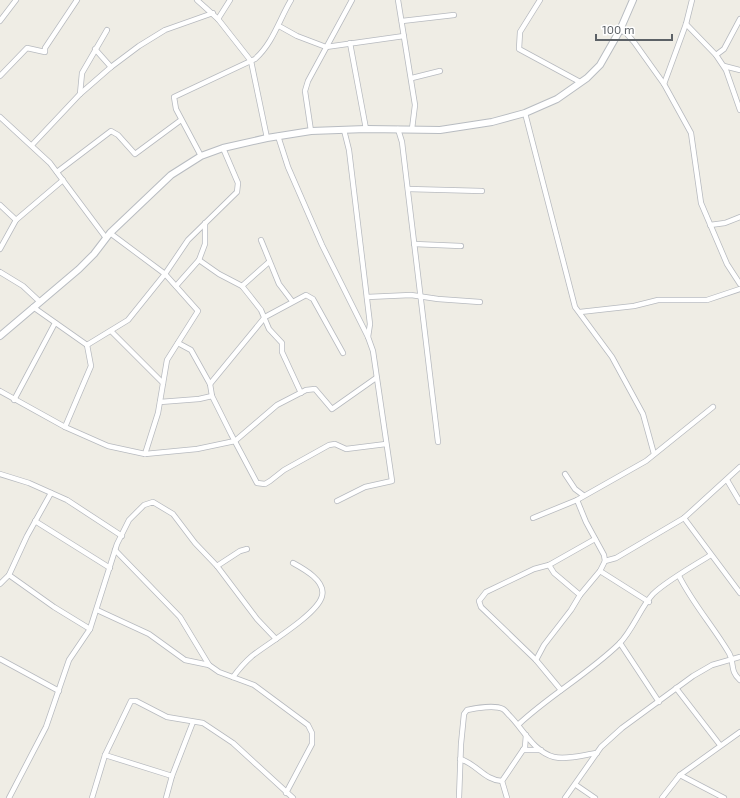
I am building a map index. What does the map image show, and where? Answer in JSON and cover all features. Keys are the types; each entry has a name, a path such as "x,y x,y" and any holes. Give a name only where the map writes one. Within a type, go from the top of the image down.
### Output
{"street":[{"path":"0,21 16,0"},
{"path":"0,76 27,48 45,52 45,48 77,0"},
{"path":"197,0 213,13 251,61 267,138"},
{"path":"218,19 230,0"},
{"path":"201,156 174,105 174,96 251,61 265,49 279,26 291,0"},
{"path":"311,131 305,92 308,81 352,0"},
{"path":"398,0 412,78 415,105 412,129"},
{"path":"540,0 520,32 520,49 580,82"},
{"path":"0,336 84,264 108,235 171,175 201,156 223,148 267,138 311,131 366,129 440,130 492,122 525,113 556,99 580,82 600,65 620,30 633,0"},
{"path":"664,84 686,24 692,0"},
{"path":"0,12 5,16"},
{"path":"32,146 80,94 111,67 165,30 213,13"},
{"path":"402,21 454,15"},
{"path":"716,55 724,50 740,19"},
{"path":"686,24 716,55 724,66 740,110"},
{"path":"279,26 297,36 326,47 404,36"},
{"path":"80,94 82,73 107,30"},
{"path":"620,30 626,33 634,42 664,84 691,133 701,203 727,264 740,284"},
{"path":"350,44 366,129"},
{"path":"95,49 111,67"},
{"path":"724,66 740,70"},
{"path":"412,78 440,71"},
{"path":"525,113 575,307 612,358 643,414 654,454"},
{"path":"0,117 32,146 57,172 108,235 165,274 198,311 167,360 160,402 145,454"},
{"path":"57,172 111,131 118,135 135,154 181,120"},
{"path":"398,129 402,142 438,442"},
{"path":"344,130 352,169 367,297 370,324 368,337"},
{"path":"278,136 288,168 322,245 368,337 375,362 376,378 392,481 365,487 337,501"},
{"path":"87,345 128,320 165,274 188,240 205,222 232,198 238,188 238,183 223,148"},
{"path":"0,249 16,220 63,180"},
{"path":"408,189 482,191"},
{"path":"0,205 16,220"},
{"path":"710,225 725,223 740,217"},
{"path":"176,286 199,260 204,247 205,222"},
{"path":"261,240 279,284 292,301"},
{"path":"414,244 461,246"},
{"path":"199,260 219,274 242,286 250,296 265,317 269,329 282,344 282,352 301,393"},
{"path":"242,286 269,262"},
{"path":"0,272 23,286 40,302"},
{"path":"580,312 634,306 658,300 707,300 740,289"},
{"path":"210,384 265,317 292,301 306,295 313,299 343,353"},
{"path":"367,297 411,295 438,299 480,302"},
{"path":"33,307 87,345 91,366 64,427"},
{"path":"14,400 55,323"},
{"path":"111,331 163,383"},
{"path":"178,343 191,350 210,384 212,396 257,483 265,484 284,470 329,445 335,444 346,448 386,444"},
{"path":"0,391 64,427 108,446 145,454 197,449 235,441 277,405 301,393 315,388 332,409 376,378"},
{"path":"160,402 199,399 212,396"},
{"path":"533,518 577,500 583,495 646,461 713,407"},
{"path":"605,561 616,558 684,518 740,467"},
{"path":"0,474 29,483 67,500 122,536"},
{"path":"565,474 575,489 583,495"},
{"path":"727,480 740,502"},
{"path":"0,584 9,575 35,521 51,493"},
{"path":"536,660 544,645 571,610 580,595 600,571 605,561 604,555 577,500"},
{"path":"9,798 46,727 69,660 90,629 115,550 129,520 144,506 153,502 173,514 195,543 217,566 258,619 276,639"},
{"path":"684,518 740,593"},
{"path":"35,521 110,568"},
{"path":"561,690 536,660 480,607 479,601 486,592 534,569 549,564 595,539"},
{"path":"217,566 240,550 247,549"},
{"path":"115,550 180,617 208,665"},
{"path":"519,724 535,709 586,673 620,643 653,595 711,555"},
{"path":"233,677 246,661 276,639 288,633 316,606 322,598 322,588 318,583 306,570 293,563"},
{"path":"549,564 554,573 580,595"},
{"path":"600,571 649,602"},
{"path":"9,575 54,607 90,629"},
{"path":"679,576 703,617 715,630 731,659 734,673 740,680"},
{"path":"97,610 149,634 186,660 208,665 219,672 260,688 308,725 312,733 312,744 286,793"},
{"path":"620,643 659,702"},
{"path":"565,798 576,785 597,753 622,728 676,688 712,665 740,657"},
{"path":"0,659 59,691"},
{"path":"676,688 720,745"},
{"path":"92,798 105,755 131,701 136,701 167,717 203,724 233,743 293,798"},
{"path":"459,798 460,759 464,714 467,710 483,707 503,709 519,724 526,735 541,750 556,757 572,757 597,753"},
{"path":"166,798 172,776 193,722"},
{"path":"662,798 680,775 740,732"},
{"path":"502,781 526,747 526,735"},
{"path":"523,750 541,750"},
{"path":"105,755 172,776"},
{"path":"460,759 470,764 486,778 493,781 502,781"},
{"path":"680,775 724,798"},
{"path":"502,781 507,798"},
{"path":"576,785 595,798"}]}
